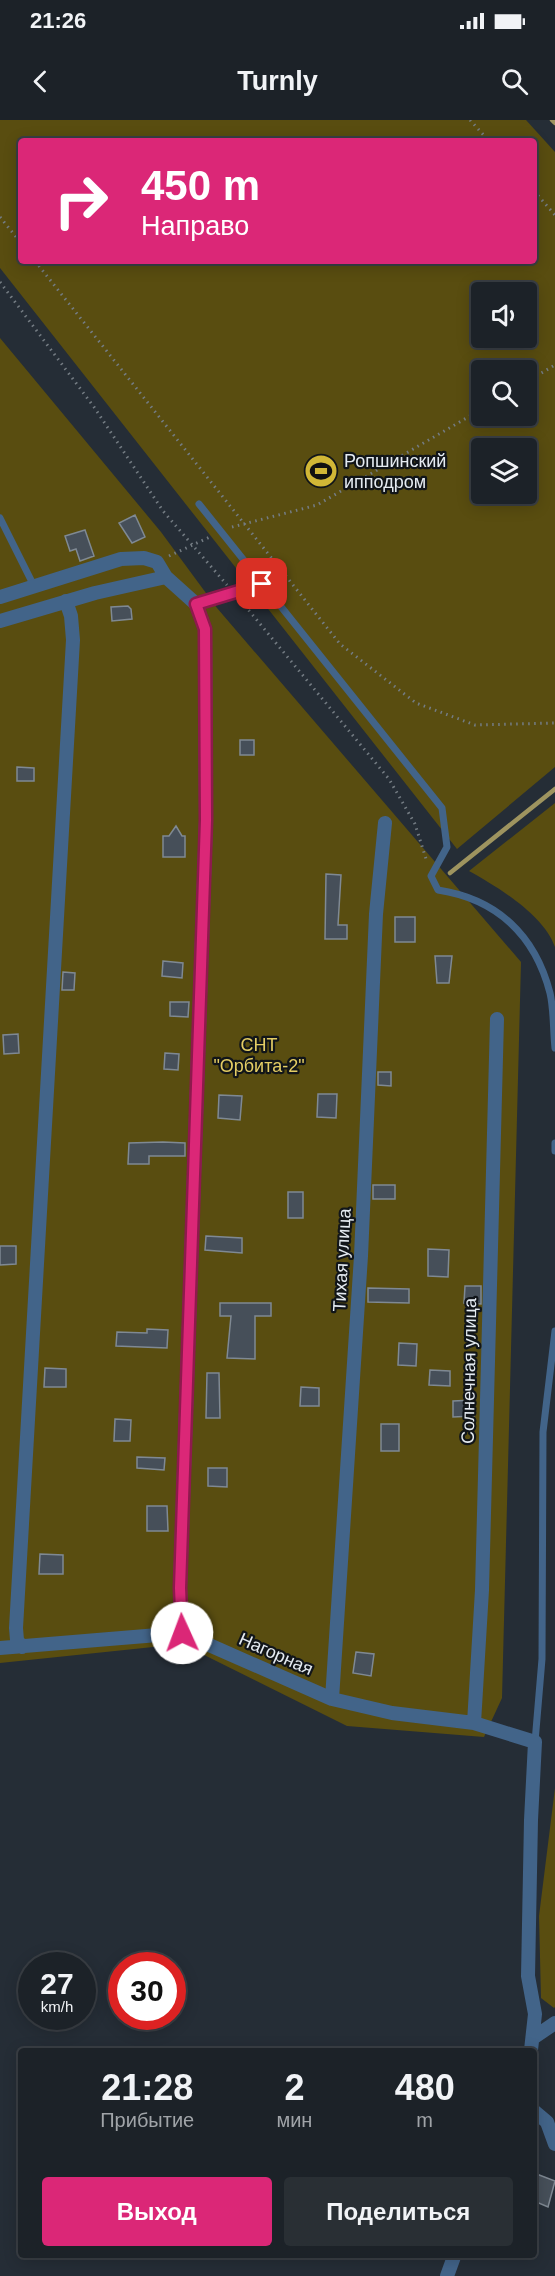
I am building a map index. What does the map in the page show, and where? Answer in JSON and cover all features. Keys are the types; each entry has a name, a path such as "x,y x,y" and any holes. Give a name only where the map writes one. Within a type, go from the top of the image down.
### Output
{"street":[{"path":"0,597 35,588 121,559 144,558 157,562 166,577 196,604 205,629 206,820 181,1576 182,1633"},
{"path":"0,621 66,601 166,577"},
{"path":"22,1647 17,1640 17,1616 73,640 71,616 66,601"},
{"name":"Тихая улица","path":"332,1698 361,1256 376,914 385,823"},
{"name":"Солнечная улица","path":"474,1723 482,1590 497,1019"},
{"name":"Нагорная","path":"0,1648 182,1633 332,1698 392,1713 474,1723 535,1742"},
{"path":"532,2044 536,2014 528,1976 535,1742"},
{"path":"532,2044 555,2023"},
{"path":"537,2114 547,2122 555,2144"},
{"path":"447,2276 454,2258"}],"lane":[{"path":"199,504 441,808 447,847 431,876 438,890 458,893 485,902 516,927 535,953 550,994 555,1048"},
{"path":"0,518 35,588"},
{"path":"196,604 262,584"},
{"path":"555,1143 555,1151"},
{"path":"535,1742 542,1659 543,1432 555,1331"}],"path":[{"path":"470,120 486,138"},
{"path":"537,194 555,215"},
{"path":"0,217 18,239"},
{"path":"37,264 340,644 416,703 475,725 555,723"},
{"path":"0,282 94,407 163,511 389,779 415,824 431,876"},
{"path":"537,376 555,365"},
{"path":"157,562 221,532 317,505 471,415"}],"green space":[{"name":"Ропшинский ипподром","path":"0,120 526,120 555,152 555,767 457,849 0,268"},
{"name":"СНТ \"Орбита-2\"","path":"0,338 161,532 217,608 521,962 502,1698 484,1737 347,1726 182,1644 0,1663"},
{"path":"555,803 555,947 549,935 531,913 493,885 469,871"},
{"path":"555,1788 554,2008 541,1998 539,1916"}],"building":[{"path":"135,515 145,537 132,543 119,523"},
{"path":"85,530 94,556 80,561 76,549 70,551 65,536"},
{"path":"128,606 131,609 132,619 112,621 111,607"},
{"path":"240,740 254,740 254,755 240,755"},
{"path":"17,767 34,768 34,781 17,781"},
{"path":"176,826 182,836 185,836 185,857 163,857 163,836 169,836"},
{"path":"326,874 341,875 338,925 347,925 347,939 325,939"},
{"path":"395,917 415,917 415,942 395,942"},
{"path":"435,956 452,956 449,983 437,983"},
{"path":"163,961 183,963 182,978 162,976"},
{"path":"63,972 75,973 74,990 62,990"},
{"path":"170,1002 189,1002 188,1017 170,1016"},
{"path":"18,1034 19,1053 4,1054 3,1035"},
{"path":"165,1053 179,1054 178,1070 164,1069"},
{"path":"378,1072 391,1072 391,1086 378,1085"},
{"path":"318,1094 337,1094 336,1118 317,1117"},
{"path":"219,1095 242,1096 240,1120 218,1118"},
{"path":"129,1143 185,1143 185,1156 149,1156 149,1164 128,1164"},
{"path":"373,1185 395,1185 395,1199 373,1199"},
{"path":"288,1192 303,1192 303,1218 288,1218"},
{"path":"206,1236 242,1238 242,1253 205,1250"},
{"path":"0,1246 16,1246 16,1264 0,1265"},
{"path":"428,1249 449,1250 448,1277 428,1276"},
{"path":"465,1286 481,1286 481,1304 464,1303"},
{"path":"368,1288 409,1289 409,1303 368,1302"},
{"path":"220,1303 271,1303 271,1316 255,1316 255,1359 227,1358 231,1316 220,1316"},
{"path":"147,1329 168,1330 167,1348 116,1346 117,1332 147,1333"},
{"path":"399,1343 417,1344 416,1366 398,1365"},
{"path":"45,1368 66,1369 66,1387 44,1387"},
{"path":"430,1370 450,1371 450,1386 429,1385"},
{"path":"207,1373 219,1373 220,1418 206,1418"},
{"path":"301,1387 319,1388 319,1406 300,1406"},
{"path":"474,1400 474,1416 453,1417 453,1401"},
{"path":"115,1419 131,1420 130,1441 114,1441"},
{"path":"381,1424 399,1424 399,1451 381,1451"},
{"path":"137,1457 165,1458 164,1470 137,1468"},
{"path":"208,1468 227,1468 227,1487 208,1486"},
{"path":"147,1506 167,1506 168,1531 147,1531"},
{"path":"40,1554 63,1555 63,1574 39,1574"},
{"path":"356,1652 374,1654 371,1676 353,1673"},
{"path":"537,2174 555,2181 548,2207 537,2202"}],"waterway":[{"path":"552,120 555,123"},
{"path":"450,873 555,789"}],"place":[{"name":"Ропшинский ипподром","path":"321,471"}],"route":[{"path":"182,1633 180,1588 206,820 205,629 196,604 262,584"}]}
